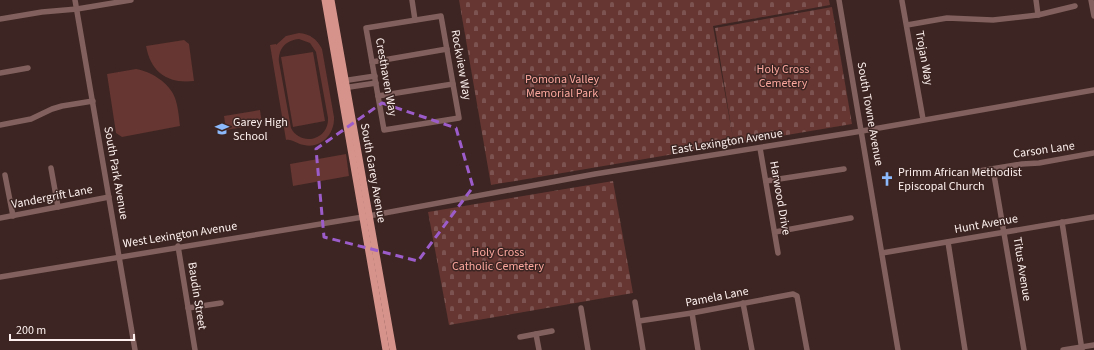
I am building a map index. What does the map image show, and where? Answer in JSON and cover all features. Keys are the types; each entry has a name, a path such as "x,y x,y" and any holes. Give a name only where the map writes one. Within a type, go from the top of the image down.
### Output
{"main road":[{"name":"South Garey Avenue","path":"326,0 344,84"},
{"name":"South Garey Avenue","path":"332,0 386,350"},
{"name":"South Garey Avenue","path":"366,216 393,350"}],"street":[{"name":"South Park Avenue","path":"75,0 135,350"},
{"path":"0,19 131,0"},
{"path":"412,0 415,20"},
{"name":"South Towne Avenue","path":"839,0 898,350"},
{"path":"1036,0 1038,14"},
{"path":"1091,0 1094,16"},
{"name":"Trojan Way","path":"902,1 923,119"},
{"path":"907,25 947,18 993,20 1038,14 1075,6"},
{"name":"Rockview Way","path":"384,130 458,118 441,16 415,20"},
{"name":"Cresthaven Way","path":"384,130 366,28 415,20"},
{"path":"372,62 447,49"},
{"path":"0,73 28,68"},
{"path":"344,84 375,76"},
{"path":"344,84 376,83"},
{"path":"378,96 453,84"},
{"name":"East Lexington Avenue","path":"366,216 589,175 862,131 923,119 1094,90"},
{"path":"0,125 31,119 62,106 93,101"},
{"name":"Harwood Drive","path":"760,148 778,253"},
{"name":"Carson Lane","path":"973,172 1022,164 1039,163 1094,153"},
{"path":"51,168 58,208"},
{"path":"766,181 844,169"},
{"name":"Titus Avenue","path":"993,169 1024,350"},
{"path":"5,175 13,216"},
{"name":"Vandergrift Lane","path":"0,218 109,197"},
{"name":"West Lexington Avenue","path":"0,277 178,246 366,216"},
{"name":"Hunt Avenue","path":"882,253 1094,217"},
{"path":"775,232 851,218"},
{"path":"1062,222 1082,349"},
{"path":"948,242 965,350"},
{"name":"Baudin Street","path":"178,246 195,350"},
{"name":"Pamela Lane","path":"639,321 692,313 793,294 797,296 807,350"},
{"path":"635,302 643,350"},
{"path":"188,308 221,303"},
{"path":"743,303 752,350"},
{"path":"581,308 588,350"},
{"path":"692,313 698,350"},
{"path":"520,337 552,331"},
{"path":"536,334 539,350"},
{"path":"1063,350 1082,349 1094,345"}],"highlighted area":[{"path":"382,103 456,128 473,187 418,261 324,237 316,149"}],"green space":[{"name":"Pomona Valley Memorial Park","path":"459,0 829,0 830,5 713,26 733,138 715,28 832,7 852,124 491,185"},
{"path":"299,33 310,36 318,42 322,49 334,123 326,139 316,145 304,145 291,140 286,140 270,45 276,45 286,36","holes":["299,39 310,43 316,52 328,118 327,126 324,132 319,136 307,139 301,138 291,128 279,57 281,49 290,41"]},
{"path":"184,40 189,44 194,81 176,81 162,75 152,63 148,55 146,46"},
{"path":"313,52 325,121 293,127 281,57"},
{"path":"136,69 153,75 169,87 176,101 180,126 122,137 116,133 107,74"},
{"path":"260,110 262,124 226,130 224,116"},
{"path":"346,154 349,176 293,186 290,164"},
{"name":"Holy Cross Catholic Cemetery","path":"613,181 633,293 449,325 428,212"}],"place":[{"name":"Garey High School","path":"222,129"},
{"name":"Primm African Methodist Episcopal Church","path":"887,179"}],"park label":[{"name":"Holy Cross Cemetery","path":"783,76"}]}
